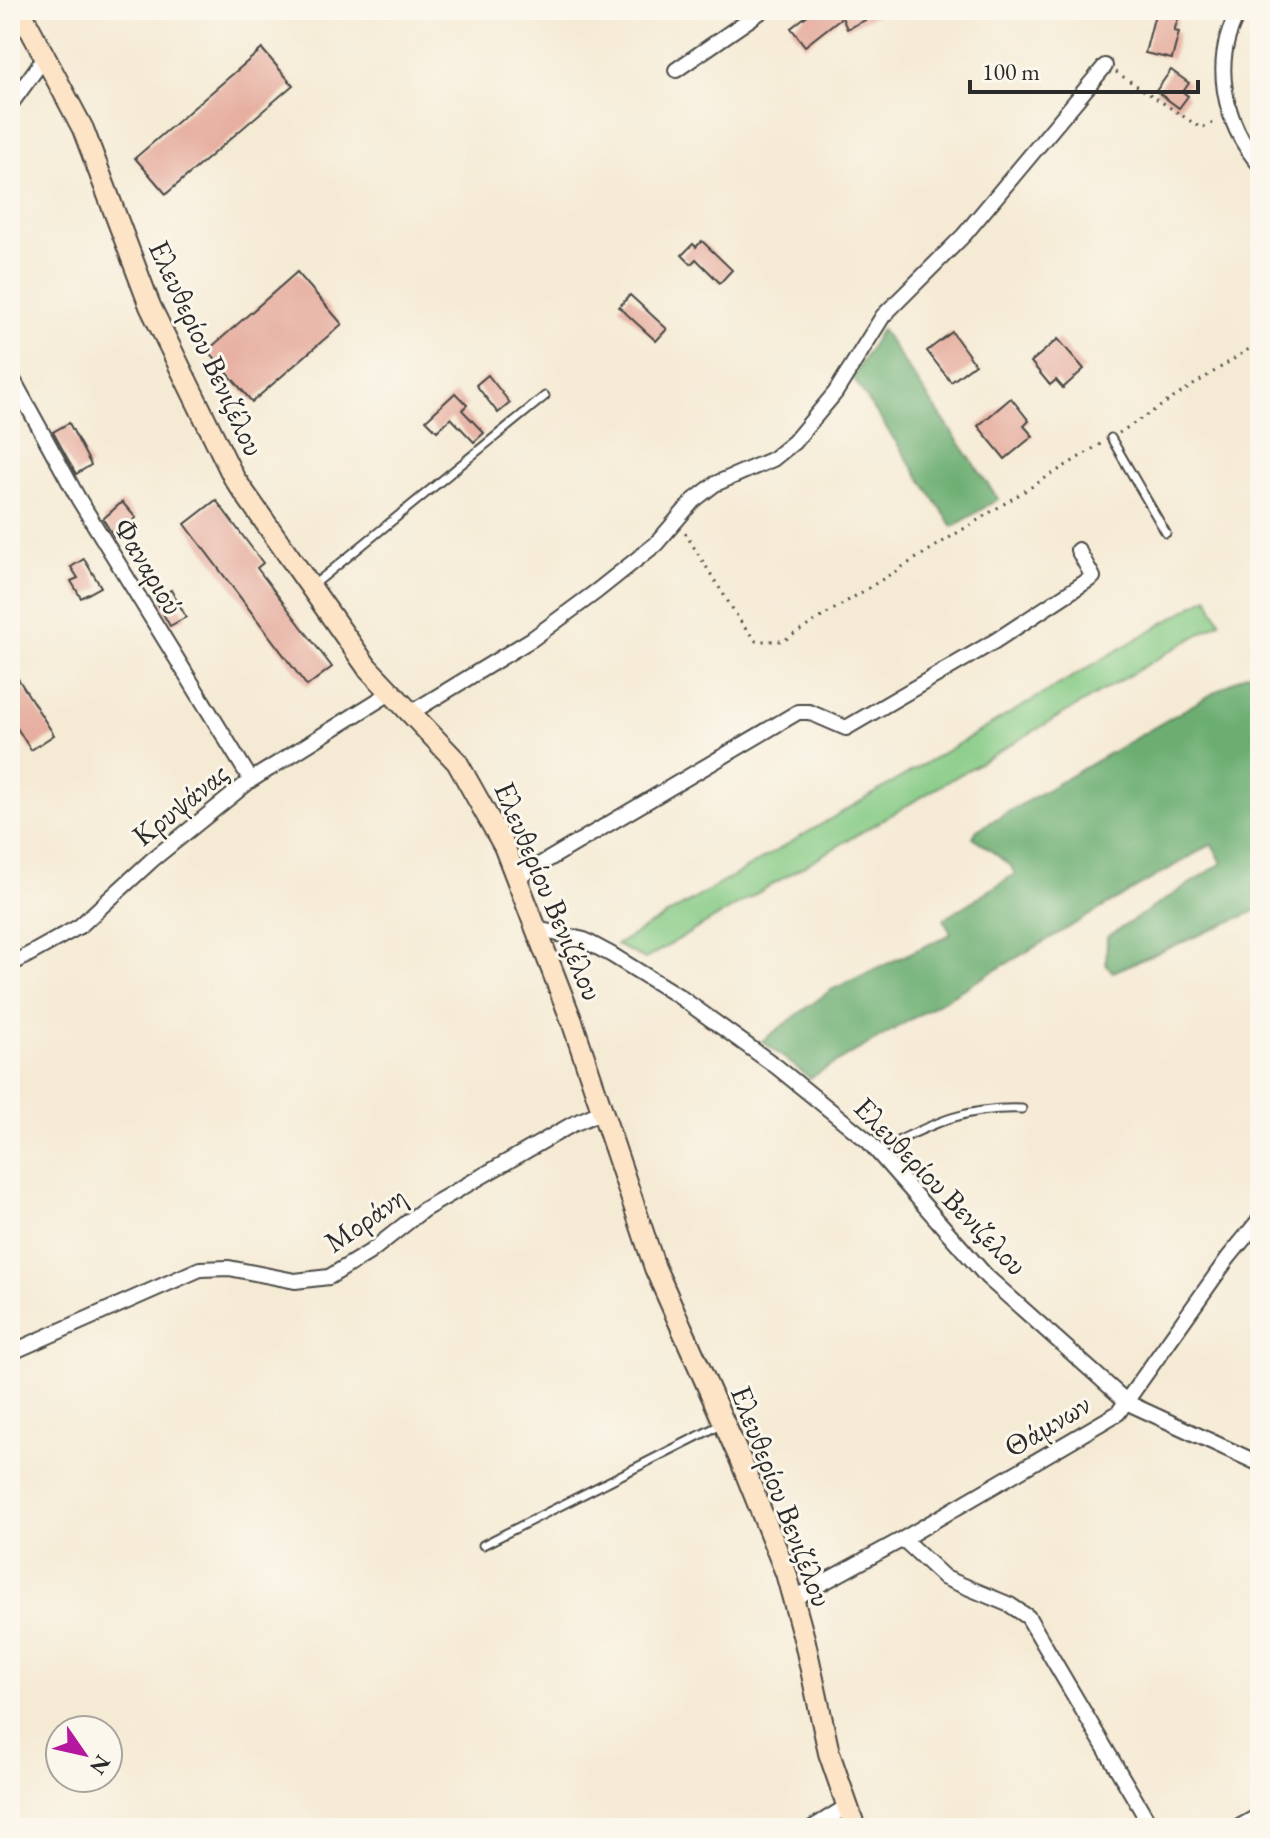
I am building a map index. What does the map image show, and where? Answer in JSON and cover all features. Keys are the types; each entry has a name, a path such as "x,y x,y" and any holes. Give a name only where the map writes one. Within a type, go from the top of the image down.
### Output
{"main road":[{"name":"Ελευθερίου Βενιζέλου","path":"20,10 83,129 150,306 214,443 244,495 310,589 390,693 438,738 467,776 517,878 603,1111 655,1268 780,1558 793,1599 829,1753 855,1828"}],"street":[{"path":"676,70 763,10"},
{"path":"1240,10 1226,41 1222,61 1232,115 1246,146 1260,165"},
{"path":"10,105 45,57"},
{"path":"412,712 532,639 626,568 676,523 693,501 715,484 773,459 794,442 835,393 883,316 964,235 1105,66"},
{"name":"Φαναριού","path":"10,374 78,498 251,780"},
{"path":"517,878 798,712 809,712 846,728 981,649 1093,577 1078,550"},
{"name":"Κρυψάνας","path":"10,965 80,926 152,860 251,780 390,693"},
{"name":"Ελευθερίου Βενιζελου","path":"537,929 584,940 680,997 803,1086 877,1151 987,1277 1128,1403 1260,1464"},
{"name":"Μοράνη","path":"10,1353 200,1269 229,1268 295,1281 329,1277 370,1252 423,1210 603,1111"},
{"name":"Θάμνων","path":"793,1599 1108,1420 1128,1403 1228,1258 1260,1219"},
{"path":"903,1539 945,1578 1010,1605 1028,1617 1152,1828"},
{"path":"812,1828 846,1807"},
{"path":"1237,1828 1260,1815"}],"lane":[{"path":"310,589 545,396"},
{"path":"1111,438 1166,533"},
{"path":"877,1151 949,1118 984,1108 1022,1109"},
{"path":"483,1545 724,1423"}],"path":[{"path":"1105,66 1201,128 1232,115"},
{"path":"676,523 692,541 744,627 756,641 783,641 1260,342"}],"green space":[{"path":"881,329 998,499 953,527 853,378"},
{"path":"1208,597 1220,622 645,959 616,945"},
{"path":"1248,673 1260,691 1260,909 1113,972 1106,965 1107,937 1222,863 1212,844 810,1078 762,1041 831,990 951,934 944,919 1015,874 1011,866 973,837 977,830"}],"building":[{"path":"814,10 886,10 847,29 842,17 805,46 791,28"},
{"path":"1156,10 1181,10 1174,31 1179,32 1172,59 1145,53"},
{"path":"262,49 293,85 166,194 135,158"},
{"path":"1171,70 1189,83 1183,92 1188,96 1179,108 1156,91"},
{"path":"702,241 732,270 720,283 696,259 691,264 682,255 693,244 696,247"},
{"path":"297,272 342,324 252,402 208,350"},
{"path":"630,295 667,329 656,341 619,307"},
{"path":"952,332 975,364 951,382 927,351"},
{"path":"1058,339 1084,369 1063,388 1056,380 1050,385 1031,362"},
{"path":"488,375 510,403 498,413 476,385"},
{"path":"455,393 467,405 462,410 484,433 474,442 451,418 437,431 426,420"},
{"path":"1011,398 1029,421 1024,426 1033,436 1005,459 978,426"},
{"path":"69,423 91,465 76,474 53,432"},
{"path":"216,500 263,563 257,568 332,667 307,686 185,524"},
{"path":"122,502 136,518 114,537 103,519"},
{"path":"84,559 101,587 81,598 71,581 78,578 71,567"},
{"path":"171,590 186,617 170,626 155,600"},
{"path":"10,666 54,735 31,750 10,717"}]}
